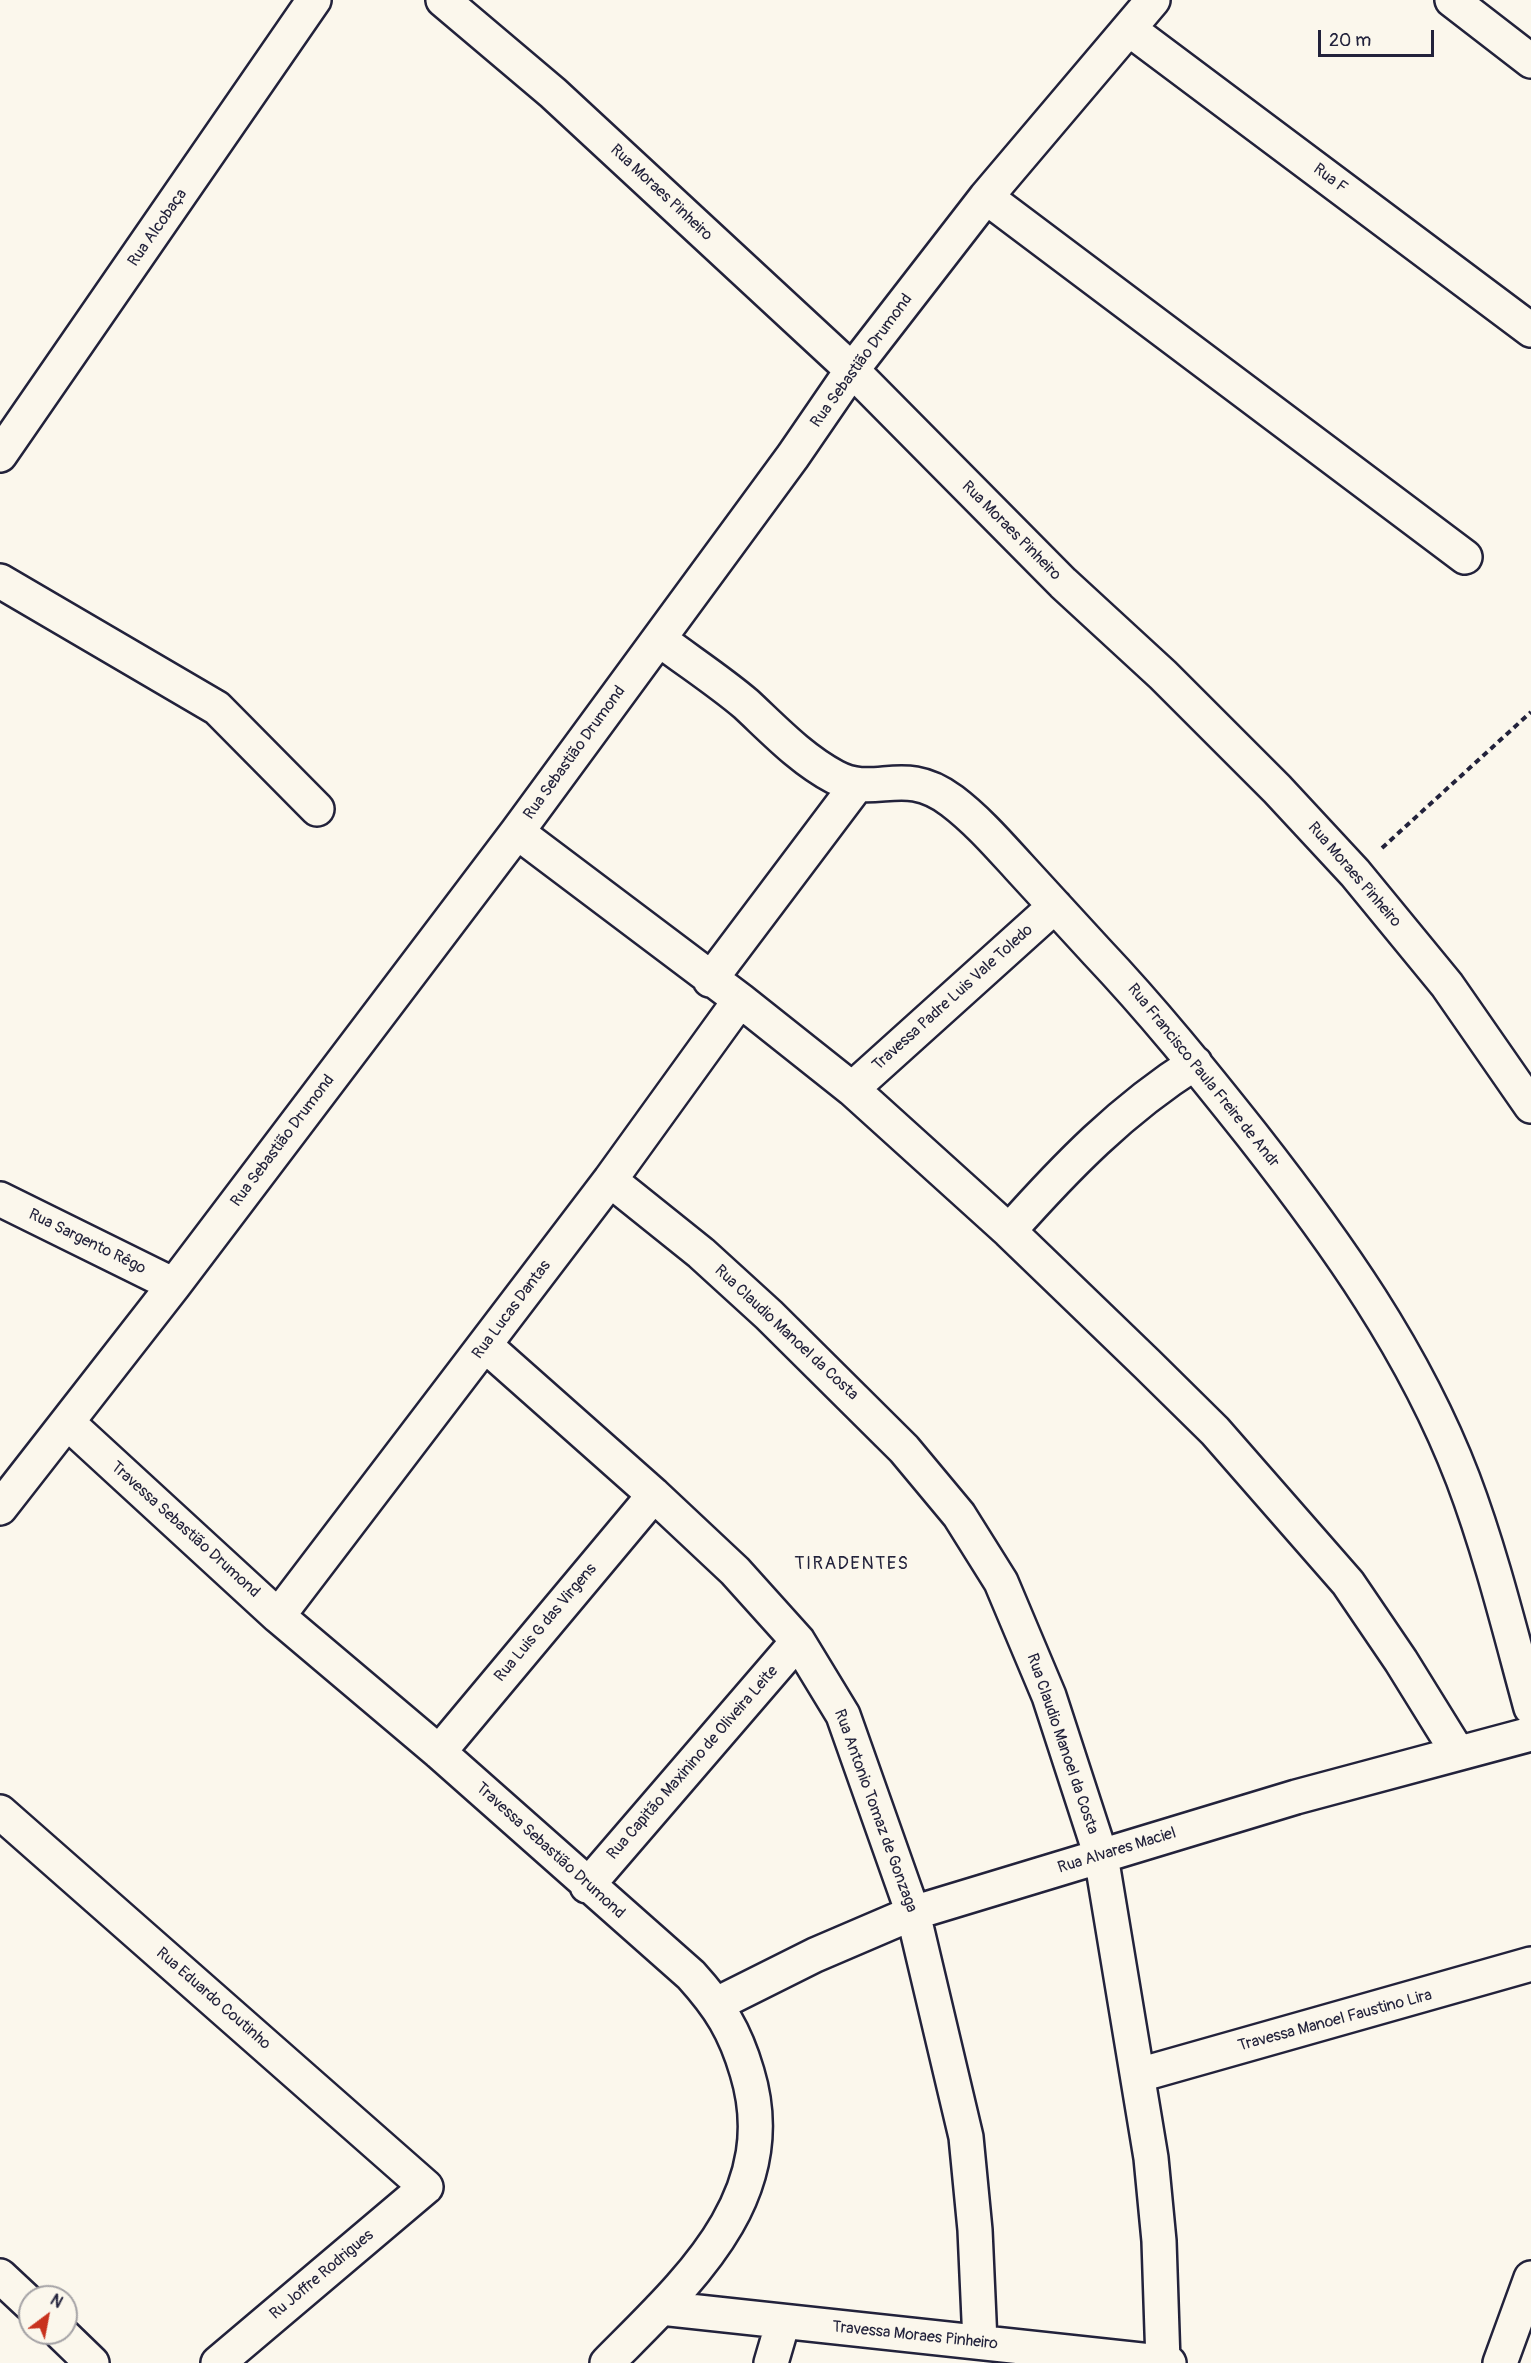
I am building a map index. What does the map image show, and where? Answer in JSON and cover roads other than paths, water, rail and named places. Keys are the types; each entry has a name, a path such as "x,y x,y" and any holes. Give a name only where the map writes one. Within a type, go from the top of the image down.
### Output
{"street":[{"name":"Rua Alcobaça","path":"0,455 314,0"},
{"name":"Rua Moraes Pinheiro","path":"443,0 554,93 852,370 1063,584 1188,699 1277,789 1355,873 1447,985 1531,1106"},
{"name":"Rua Sebastião Drumond","path":"0,1508 174,1285 517,832 852,370 986,198 1153,0"},
{"path":"1452,0 1531,61"},
{"name":"Rua F","path":"1129,29 1531,330"},
{"path":"986,198 1465,557"},
{"path":"0,581 217,708 317,808"},
{"path":"659,639 742,701 792,747 835,777 856,786 710,980"},
{"name":"Rua Francisco Paula Freire de Andr","path":"856,786 896,781 917,782 942,794 988,834 1195,1063 1350,1265 1401,1347 1462,1478 1494,1574 1531,1708"},
{"path":"517,832 710,980 740,1000 852,1089 1009,1231 1215,1431 1348,1583 1401,1661 1458,1753"},
{"name":"Travessa Padre Luis Vale Toledo","path":"852,1089 1055,906"},
{"name":"Rua Lucas Dantas","path":"278,1616 486,1346 740,1000"},
{"path":"1009,1231 1069,1164 1103,1132 1159,1086 1195,1063"},
{"name":"Rua Claudio Manoel da Costa","path":"610,1180 701,1253 835,1378 904,1449 959,1515 1001,1582 1049,1696 1101,1856 1139,2075 1159,2241 1166,2363"},
{"name":"Rua Sargento Rêgo","path":"0,1199 174,1285"},
{"name":"Rua Antonio Tomaz de Gonzaga","path":"486,1346 654,1495 735,1571 798,1641 843,1715 913,1913 966,2137 975,2230 965,2348"},
{"name":"Travessa Sebastião Drumond","path":"68,1423 278,1616 439,1752 587,1886 691,1975 717,2004 737,2041 753,2091 757,2143 746,2188 726,2226 695,2269 661,2308 607,2363"},
{"name":"Rua Luis G das Virgens","path":"439,1752 654,1495"},
{"name":"Rua Capitão Maxinino de Oliveira Leite","path":"587,1886 798,1641"},
{"name":"Rua Alvares Maciel","path":"717,2004 815,1956 913,1913 1296,1797 1531,1734"},
{"name":"Rua Eduardo Coutinho","path":"0,1812 426,2187"},
{"name":"Travessa Manoel Faustino Lira","path":"1139,2075 1531,1964"},
{"name":"Ru Joffre Rodrigues","path":"218,2363 426,2187"},
{"path":"0,2276 18,2293"},
{"path":"1500,2363 1531,2278"},
{"name":"Travessa Moraes Pinheiro","path":"661,2308 783,2322 965,2348 1166,2363"},
{"path":"771,2363 783,2322"},
{"path":"73,2345 92,2363"}],"district":[{"name":"TIRADENTES","path":"852,1564"}]}
